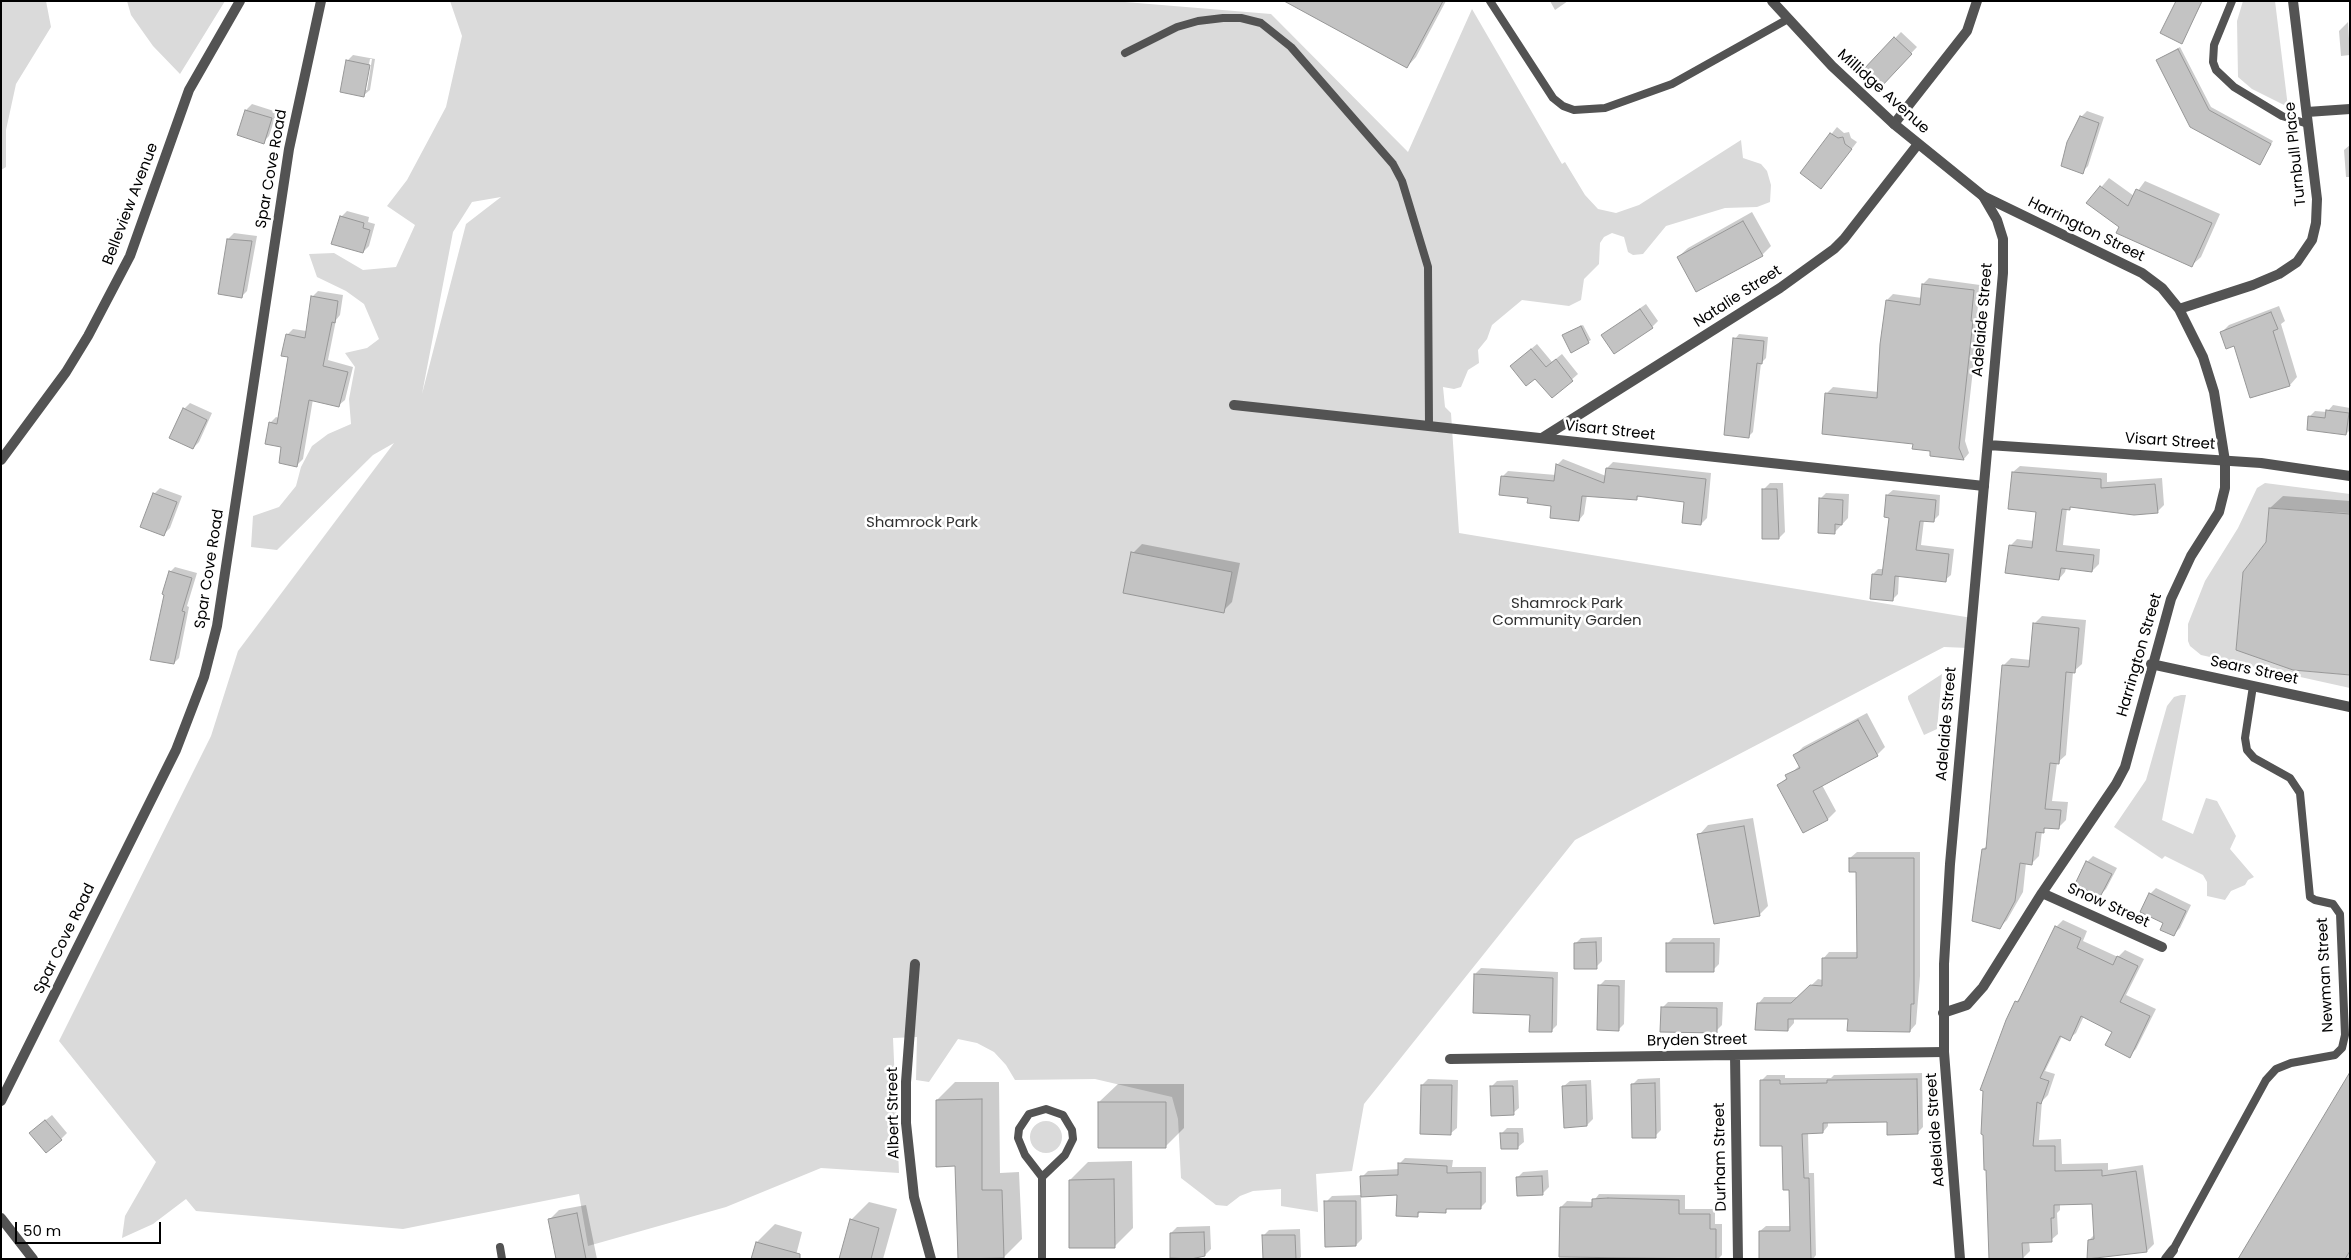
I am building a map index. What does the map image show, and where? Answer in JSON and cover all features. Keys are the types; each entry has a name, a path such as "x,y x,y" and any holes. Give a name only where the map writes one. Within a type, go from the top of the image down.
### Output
{"street":[{"name":"Belleview Avenue","path":"1,460 66,372 130,256 189,90 202,64 240,1"},
{"name":"Spar Cove Road","path":"1,1101 176,750 204,677 217,626 289,150 320,1"},
{"name":"Millidge Avenue","path":"1772,1 1832,66 1894,124 1983,196"},
{"path":"1894,124 1967,30 1977,1"},
{"name":"Turnbull Place","path":"2179,309 2268,280 2289,268 2303,255 2314,233 2317,211 2293,1"},
{"path":"2306,112 2350,109"},
{"name":"Natalie Street","path":"1542,438 1818,262 1844,239 1918,144"},
{"name":"Harrington Street","path":"1943,1013 1967,1005 1983,987 2042,893 2116,784 2125,767 2151,664 2171,599 2191,556 2219,512 2225,488 2225,461 2214,392 2203,357 2179,309 2162,288 2142,273 1983,196"},
{"name":"Adelaide Street","path":"1960,1259 1944,1052 1944,964 1950,864 2004,256 1997,220 1983,196"},
{"name":"Visart Street","path":"1234,405 1984,486"},
{"name":"Visart Street","path":"1988,445 2261,463 2350,476"},
{"name":"Sears Street","path":"2151,664 2350,708"},
{"name":"Snow Street","path":"2042,893 2162,947"},
{"name":"Albert Street","path":"915,964 906,1082 906,1123 914,1197 931,1259"},
{"name":"Bryden Street","path":"1450,1059 1944,1052"},
{"name":"Durham Street","path":"1735,1056 1738,1259"},
{"path":"1,1218 33,1259"}],"lane":[{"path":"1490,1 1553,98 1563,106 1574,110 1605,108 1672,84 1788,19"},
{"path":"2232,1 2214,45 2213,62 2216,70 2234,87 2274,112 2290,120 2308,124"},
{"path":"1125,53 1177,27 1198,21 1241,18 1261,23 1291,47 1393,164 1402,181 1428,267 1429,426"},
{"name":"Newman Street","path":"2169,1254 2266,1080 2276,1069 2291,1063 2334,1056 2342,1048 2345,1035 2340,914 2333,904 2316,900 2310,896 2300,793 2290,778 2254,758 2247,750 2245,738 2253,686"},
{"path":"1042,1177 1065,1155 1073,1139 1072,1130 1063,1115 1046,1109 1029,1114 1019,1129 1018,1138 1025,1155 1042,1177 1042,1259"},
{"path":"500,1247 502,1259"}],"green space":[{"path":"1,1 46,1 51,27 16,84 6,130 6,167 1,170"},
{"path":"127,1 225,1 180,74 153,46 131,15"},
{"name":"Shamrock Park","path":"450,1 1113,1 1271,14 1408,152 1472,9 1562,164 1565,162 1585,195 1598,209 1616,213 1639,205 1741,140 1743,158 1761,164 1767,171 1771,185 1770,202 1757,207 1725,208 1666,226 1643,254 1633,255 1628,252 1624,237 1612,233 1604,237 1600,243 1599,264 1584,279 1581,300 1569,306 1522,300 1492,325 1487,339 1478,350 1479,363 1468,370 1461,387 1454,389 1443,387 1445,407 1451,413 1459,533 1972,618 1969,648 1944,647 1575,840 1364,1104 1352,1171 1316,1174 1318,1212 1281,1206 1281,1189 1253,1191 1240,1196 1227,1206 1216,1205 1181,1178 1178,1119 1172,1097 1095,1079 1015,1080 1006,1065 994,1052 977,1043 958,1039 929,1082 916,1080 917,1037 893,1038 899,1173 821,1168 726,1207 588,1246 579,1194 403,1229 196,1211 186,1199 153,1224 122,1238 125,1216 156,1162 59,1041 211,736 238,651 394,443 373,455 277,550 251,547 253,516 279,507 296,486 301,467 312,446 328,434 351,424 349,399 355,367 345,353 367,348 379,339 364,304 346,291 317,277 309,254 334,253 363,270 396,267 415,225 387,206 407,180 446,107 462,36","holes":["501,197 466,224 422,394 453,232 472,202"]},
{"path":"2243,1 2275,1 2288,107 2252,89 2238,77 2237,21"},
{"path":"2265,483 2350,494 2349,513 2269,508 2266,542 2243,572 2236,649 2293,670 2350,675 2350,688 2201,655 2190,646 2188,641 2188,624 2205,581 2238,528 2257,488"},
{"path":"1942,674 1937,729 1924,735 1908,696"},
{"path":"2186,695 2162,820 2193,834 2206,798 2217,801 2236,836 2230,849 2254,877 2248,880 2245,885 2231,891 2225,900 2207,896 2207,882 2203,875 2165,856 2162,859 2114,827 2146,780 2167,706 2174,697"},
{"path":"1046,1121 1058,1125 1062,1137 1058,1149 1046,1153 1034,1149 1030,1137 1034,1125"}],"building":[{"path":"1284,1 1443,1 1407,68"},
{"path":"2176,1 2202,1 2182,44 2160,33"},
{"path":"1894,37 1912,54 1880,88 1862,71"},
{"path":"2178,49 2209,110 2271,144 2260,165 2190,127 2156,60"},
{"path":"346,60 370,65 364,97 340,92"},
{"path":"245,110 272,118 264,144 237,135"},
{"path":"2080,116 2099,123 2083,174 2061,166 2067,142"},
{"path":"1830,133 1838,138 1843,137 1845,144 1852,149 1821,189 1800,173"},
{"path":"2100,186 2128,206 2136,189 2212,223 2192,267 2116,233 2119,227 2086,203"},
{"path":"340,216 364,223 363,228 370,230 363,253 331,244"},
{"path":"1743,221 1763,256 1696,292 1677,257"},
{"path":"227,239 252,241 242,298 218,294"},
{"path":"1922,284 1974,290 1971,321 1973,321 1959,448 1964,460 1930,456 1930,451 1912,449 1913,444 1822,434 1825,393 1877,398 1880,344 1886,300 1920,305"},
{"path":"311,296 338,301 335,323 332,322 323,366 348,372 339,407 309,400 297,467 279,463 281,447 265,444 269,422 277,424 288,357 281,356 286,334 305,338"},
{"path":"1640,309 1653,328 1614,354 1601,335"},
{"path":"2271,312 2278,329 2273,331 2290,386 2250,398 2234,346 2226,349 2220,332"},
{"path":"1581,326 1589,343 1571,353 1562,335"},
{"path":"1733,338 1764,341 1762,364 1757,363 1749,438 1724,435"},
{"path":"1531,349 1546,367 1556,359 1573,381 1552,398 1535,379 1526,386 1510,366"},
{"path":"183,408 207,420 193,449 169,438"},
{"path":"2326,410 2349,413 2346,435 2307,430 2308,416 2325,418"},
{"path":"1556,464 1604,483 1606,468 1706,479 1701,525 1682,523 1684,502 1637,496 1637,500 1582,496 1579,521 1550,518 1551,506 1527,503 1528,498 1499,495 1501,476 1554,481"},
{"path":"2012,472 2101,479 2101,488 2155,484 2158,513 2134,515 2070,507 2070,510 2062,509 2056,551 2094,555 2092,572 2061,568 2059,580 2005,573 2009,545 2032,548 2036,512 2008,509"},
{"path":"1762,489 1777,489 1779,539 1762,539"},
{"path":"153,493 177,502 164,536 140,527"},
{"path":"1886,495 1936,500 1934,522 1920,521 1916,550 1949,554 1946,582 1895,576 1893,601 1870,599 1872,574 1882,575 1889,518 1884,517"},
{"path":"1819,498 1843,500 1842,525 1835,524 1835,534 1818,533"},
{"path":"2269,508 2350,514 2350,675 2293,670 2236,650 2243,572 2266,542"},
{"path":"1131,552 1232,572 1224,613 1123,593"},
{"path":"169,571 192,578 182,611 185,612 174,664 150,660 164,595 162,594"},
{"path":"2033,623 2079,628 2075,673 2066,672 2059,764 2050,763 2045,809 2061,810 2059,829 2044,828 2044,833 2036,832 2032,865 2020,863 2015,901 2000,929 1972,921 1982,849 1986,849 2002,665 2029,667"},
{"path":"1858,720 1878,756 1813,791 1828,820 1803,833 1777,785 1787,779 1785,775 1800,768 1793,755"},
{"path":"1744,826 1760,916 1714,924 1697,834"},
{"path":"1849,858 1914,858 1914,1004 1911,1004 1910,1032 1847,1031 1848,1019 1788,1019 1788,1031 1755,1030 1757,1003 1791,1003 1810,985 1822,986 1822,958 1857,958 1856,872 1849,872"},
{"path":"2086,861 2112,874 2100,897 2075,884"},
{"path":"2149,893 2186,911 2174,936 2160,930 2163,923 2140,912"},
{"path":"2055,926 2081,938 2077,948 2113,965 2117,956 2138,966 2120,1002 2150,1016 2130,1058 2105,1045 2112,1032 2081,1016 2070,1041 2060,1036 2040,1078 2049,1081 2041,1104 2037,1102 2033,1146 2055,1146 2055,1171 2102,1170 2102,1176 2136,1171 2147,1252 2087,1259 2088,1240 2094,1239 2092,1204 2054,1205 2054,1218 2051,1218 2052,1242 2022,1243 2023,1259 1989,1259 1986,1170 1984,1170 1983,1135 1981,1134 1983,1091 1980,1090 2006,1020 2015,1001 2018,1002"},
{"path":"1596,942 1597,969 1574,969 1574,943"},
{"path":"1666,943 1714,943 1714,972 1666,972"},
{"path":"1474,974 1553,978 1552,1032 1529,1032 1530,1015 1473,1013"},
{"path":"1598,985 1619,986 1619,1031 1597,1030"},
{"path":"1661,1007 1717,1008 1717,1033 1660,1032"},
{"path":"2350,1072 2350,1251 2345,1259 2238,1259"},
{"path":"1917,1079 1918,1134 1887,1135 1887,1122 1823,1123 1823,1133 1802,1134 1804,1178 1809,1178 1811,1259 1759,1259 1759,1231 1790,1231 1789,1190 1783,1190 1782,1146 1760,1146 1760,1080 1780,1080 1780,1084 1827,1083 1827,1080"},
{"path":"1655,1083 1656,1138 1632,1138 1631,1084"},
{"path":"1421,1085 1452,1085 1451,1135 1420,1134"},
{"path":"1586,1085 1587,1126 1564,1128 1562,1086"},
{"path":"1490,1086 1513,1086 1514,1115 1491,1116"},
{"path":"982,1099 982,1190 1002,1190 1004,1258 958,1259 955,1166 936,1167 936,1100"},
{"path":"1098,1102 1166,1102 1166,1148 1098,1148"},
{"path":"45,1120 62,1140 46,1153 29,1133"},
{"path":"1500,1133 1518,1133 1518,1149 1501,1149"},
{"path":"1398,1163 1447,1166 1447,1173 1481,1172 1481,1209 1446,1209 1446,1213 1418,1212 1418,1217 1396,1216 1397,1195 1361,1197 1360,1176 1398,1175"},
{"path":"1542,1176 1543,1195 1517,1196 1516,1177"},
{"path":"1114,1179 1115,1248 1069,1248 1069,1180"},
{"path":"1592,1199 1679,1200 1679,1214 1710,1214 1710,1229 1716,1229 1716,1259 1559,1257 1560,1207 1592,1207"},
{"path":"1324,1201 1356,1201 1356,1246 1325,1247"},
{"path":"577,1213 586,1259 556,1259 548,1219"},
{"path":"850,1219 879,1228 871,1259 839,1259"},
{"path":"1204,1232 1205,1256 1191,1259 1170,1258 1170,1233"},
{"path":"1262,1235 1295,1235 1296,1259 1263,1259"},
{"path":"756,1242 800,1254 800,1259 751,1259"}],"park label":[{"name":"Shamrock Park Community Garden","path":"1567,612"}]}
